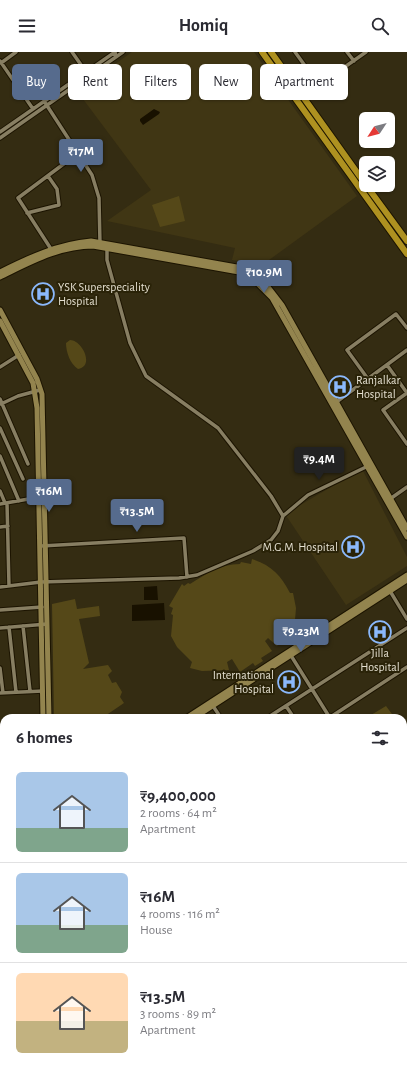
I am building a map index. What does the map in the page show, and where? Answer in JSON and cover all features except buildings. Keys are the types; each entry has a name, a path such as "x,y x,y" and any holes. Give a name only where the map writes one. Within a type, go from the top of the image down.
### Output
{"highway":[{"path":"262,52 407,254"},
{"path":"271,52 280,64"},
{"path":"307,100 359,175"},
{"path":"371,192 407,241"}],"street":[{"path":"16,52 0,62 33,108"},
{"path":"72,52 80,64"},
{"path":"0,138 123,52"},
{"path":"295,52 304,64"},
{"path":"347,52 354,61"},
{"path":"348,65 366,52"},
{"path":"96,64 110,53 116,57"},
{"path":"0,132 68,84"},
{"path":"44,101 92,175 98,198 100,245"},
{"path":"51,249 18,198 77,154"},
{"path":"27,213 59,206 57,189 48,176"},
{"path":"0,272 38,253 72,243 91,241 107,247 248,269 257,275 274,297 308,350 334,403 407,537"},
{"path":"0,277 41,257 78,246 100,245"},
{"path":"107,247 107,260 130,343 146,376 218,428 271,496 283,516"},
{"path":"0,310 37,378 40,390 44,624 46,691 49,714"},
{"path":"368,379 347,350 396,314 407,328"},
{"path":"0,321 2,328 31,378 34,390 37,408 42,497"},
{"path":"334,403 407,350"},
{"path":"0,367 18,355"},
{"path":"387,365 407,393 383,410 407,444"},
{"path":"1,404 34,390 40,390"},
{"path":"0,399 28,464"},
{"path":"334,403 407,528"},
{"path":"0,428 23,479"},
{"path":"0,456 19,501"},
{"path":"0,587 44,582 187,577 197,575 253,551 271,540 278,532 283,516 308,495 368,466"},
{"path":"390,499 407,487"},
{"path":"0,491 6,503 9,586"},
{"path":"0,504 42,497"},
{"path":"0,526 8,526"},
{"path":"43,545 184,538 187,577"},
{"path":"200,714 407,575"},
{"path":"192,714 407,580"},
{"path":"44,582 42,607 44,624"},
{"path":"390,591 407,619"},
{"path":"0,610 42,607"},
{"path":"0,628 44,624"},
{"path":"23,626 30,691"},
{"path":"9,627 16,692"},
{"path":"273,714 407,628"},
{"path":"290,653 328,714"},
{"path":"336,714 407,667"},
{"path":"0,668 1,693 46,691"},
{"path":"43,714 46,691"},
{"path":"213,706 218,714"},
{"path":"286,706 291,714"}],"shaded area":[{"path":"132,52 254,52 263,64 260,64 260,100 288,100 357,196 258,268 254,264 232,260 235,248 107,221 151,190 84,100 122,100 122,64 115,64"},
{"path":"154,109 160,112 159,114 143,125 140,119"},
{"path":"179,196 185,221 160,227 152,205"},
{"path":"70,340 79,344 85,353 86,363 83,367 78,369 71,361 68,354 66,343"},
{"path":"362,469 407,557 407,566 346,605 285,514"},
{"path":"252,559 265,564 275,572 283,581 290,593 293,593 296,608 295,620 298,621 294,632 291,631 285,641 282,639 277,646 268,638 265,641 272,651 261,658 263,661 255,666 253,663 240,672 232,659 227,662 229,670 202,671 190,668 192,662 177,647 171,636 173,615 171,614 173,608 169,606 182,584 184,586 188,583 190,584 214,570 226,566 240,564 241,562 251,564"},
{"path":"157,586 158,600 144,600 144,587"},
{"path":"75,599 77,609 99,606 100,616 79,619 89,663 83,669 108,665 112,671 108,675 112,683 116,682 122,692 120,697 124,703 108,714 54,714 52,604"},
{"path":"164,603 165,620 132,621 132,605"},
{"path":"386,706 392,714 373,714"}],"place":[{"name":"YSK Superspeciality Hospital","path":"43,294"},
{"name":"Ranjalkar Hospital","path":"340,387"},
{"name":"M.G.M. Hospital","path":"353,547"},
{"name":"Jilla Hospital","path":"380,632"},
{"name":"International Hospital","path":"289,682"}]}
